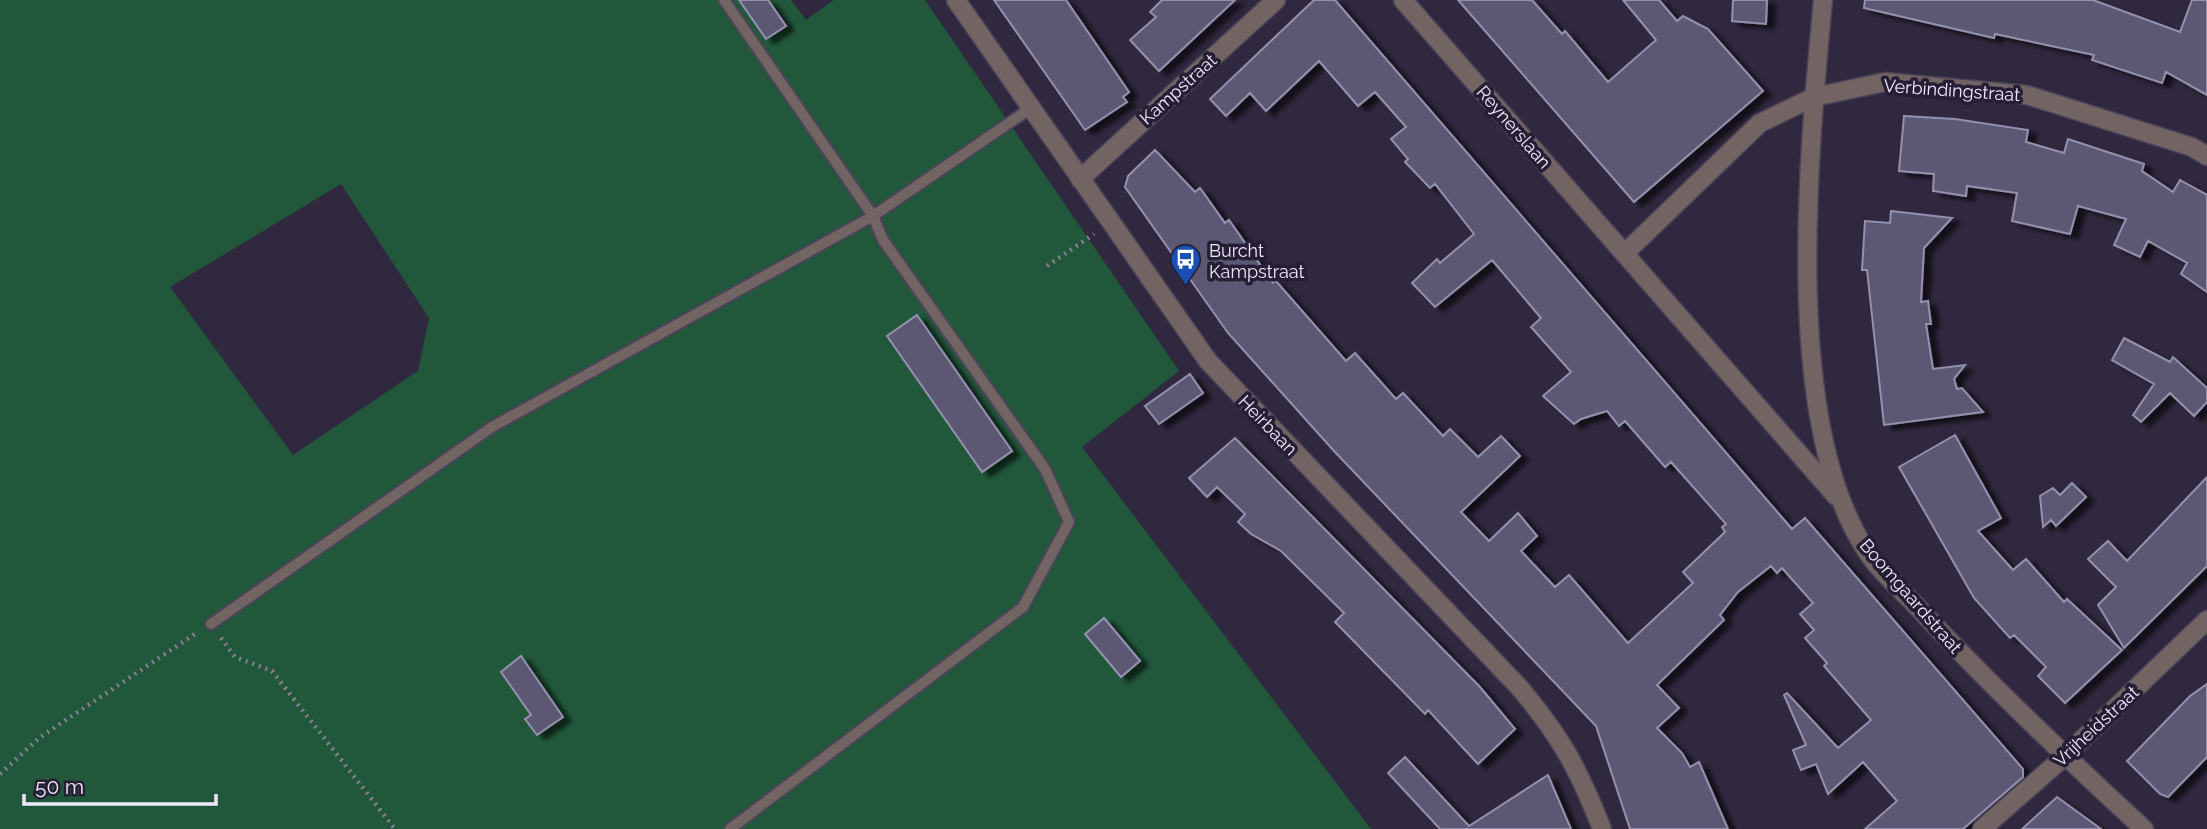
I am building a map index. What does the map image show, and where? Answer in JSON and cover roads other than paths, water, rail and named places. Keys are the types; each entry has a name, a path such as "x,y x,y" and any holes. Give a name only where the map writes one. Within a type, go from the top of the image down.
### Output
{"street":[{"name":"Heirbaan","path":"956,0 1208,361 1519,687 1549,723 1570,753 1602,829"},
{"name":"Kampstraat","path":"1080,179 1276,0"},
{"name":"Reynerslaan","path":"1403,0 1838,499"},
{"name":"Boomgaardstraat","path":"1823,0 1814,97 1809,258 1812,385 1838,499 1865,549 1958,651 2064,756 2144,829"},
{"name":"Verbindingstraat","path":"1814,97 1885,82 2027,95 2192,147 2207,156"},
{"path":"1625,253 1760,123 1814,97"},
{"name":"Vrijheidstraat","path":"1982,829 2064,756 2207,620"}],"lane":[{"path":"724,0 873,216 883,240 1045,469 1069,522 1023,607 730,829"},
{"path":"211,624 492,427 873,216 1031,108"}],"place":[{"name":"Burcht Kampstraat","path":"1186,287"}]}
